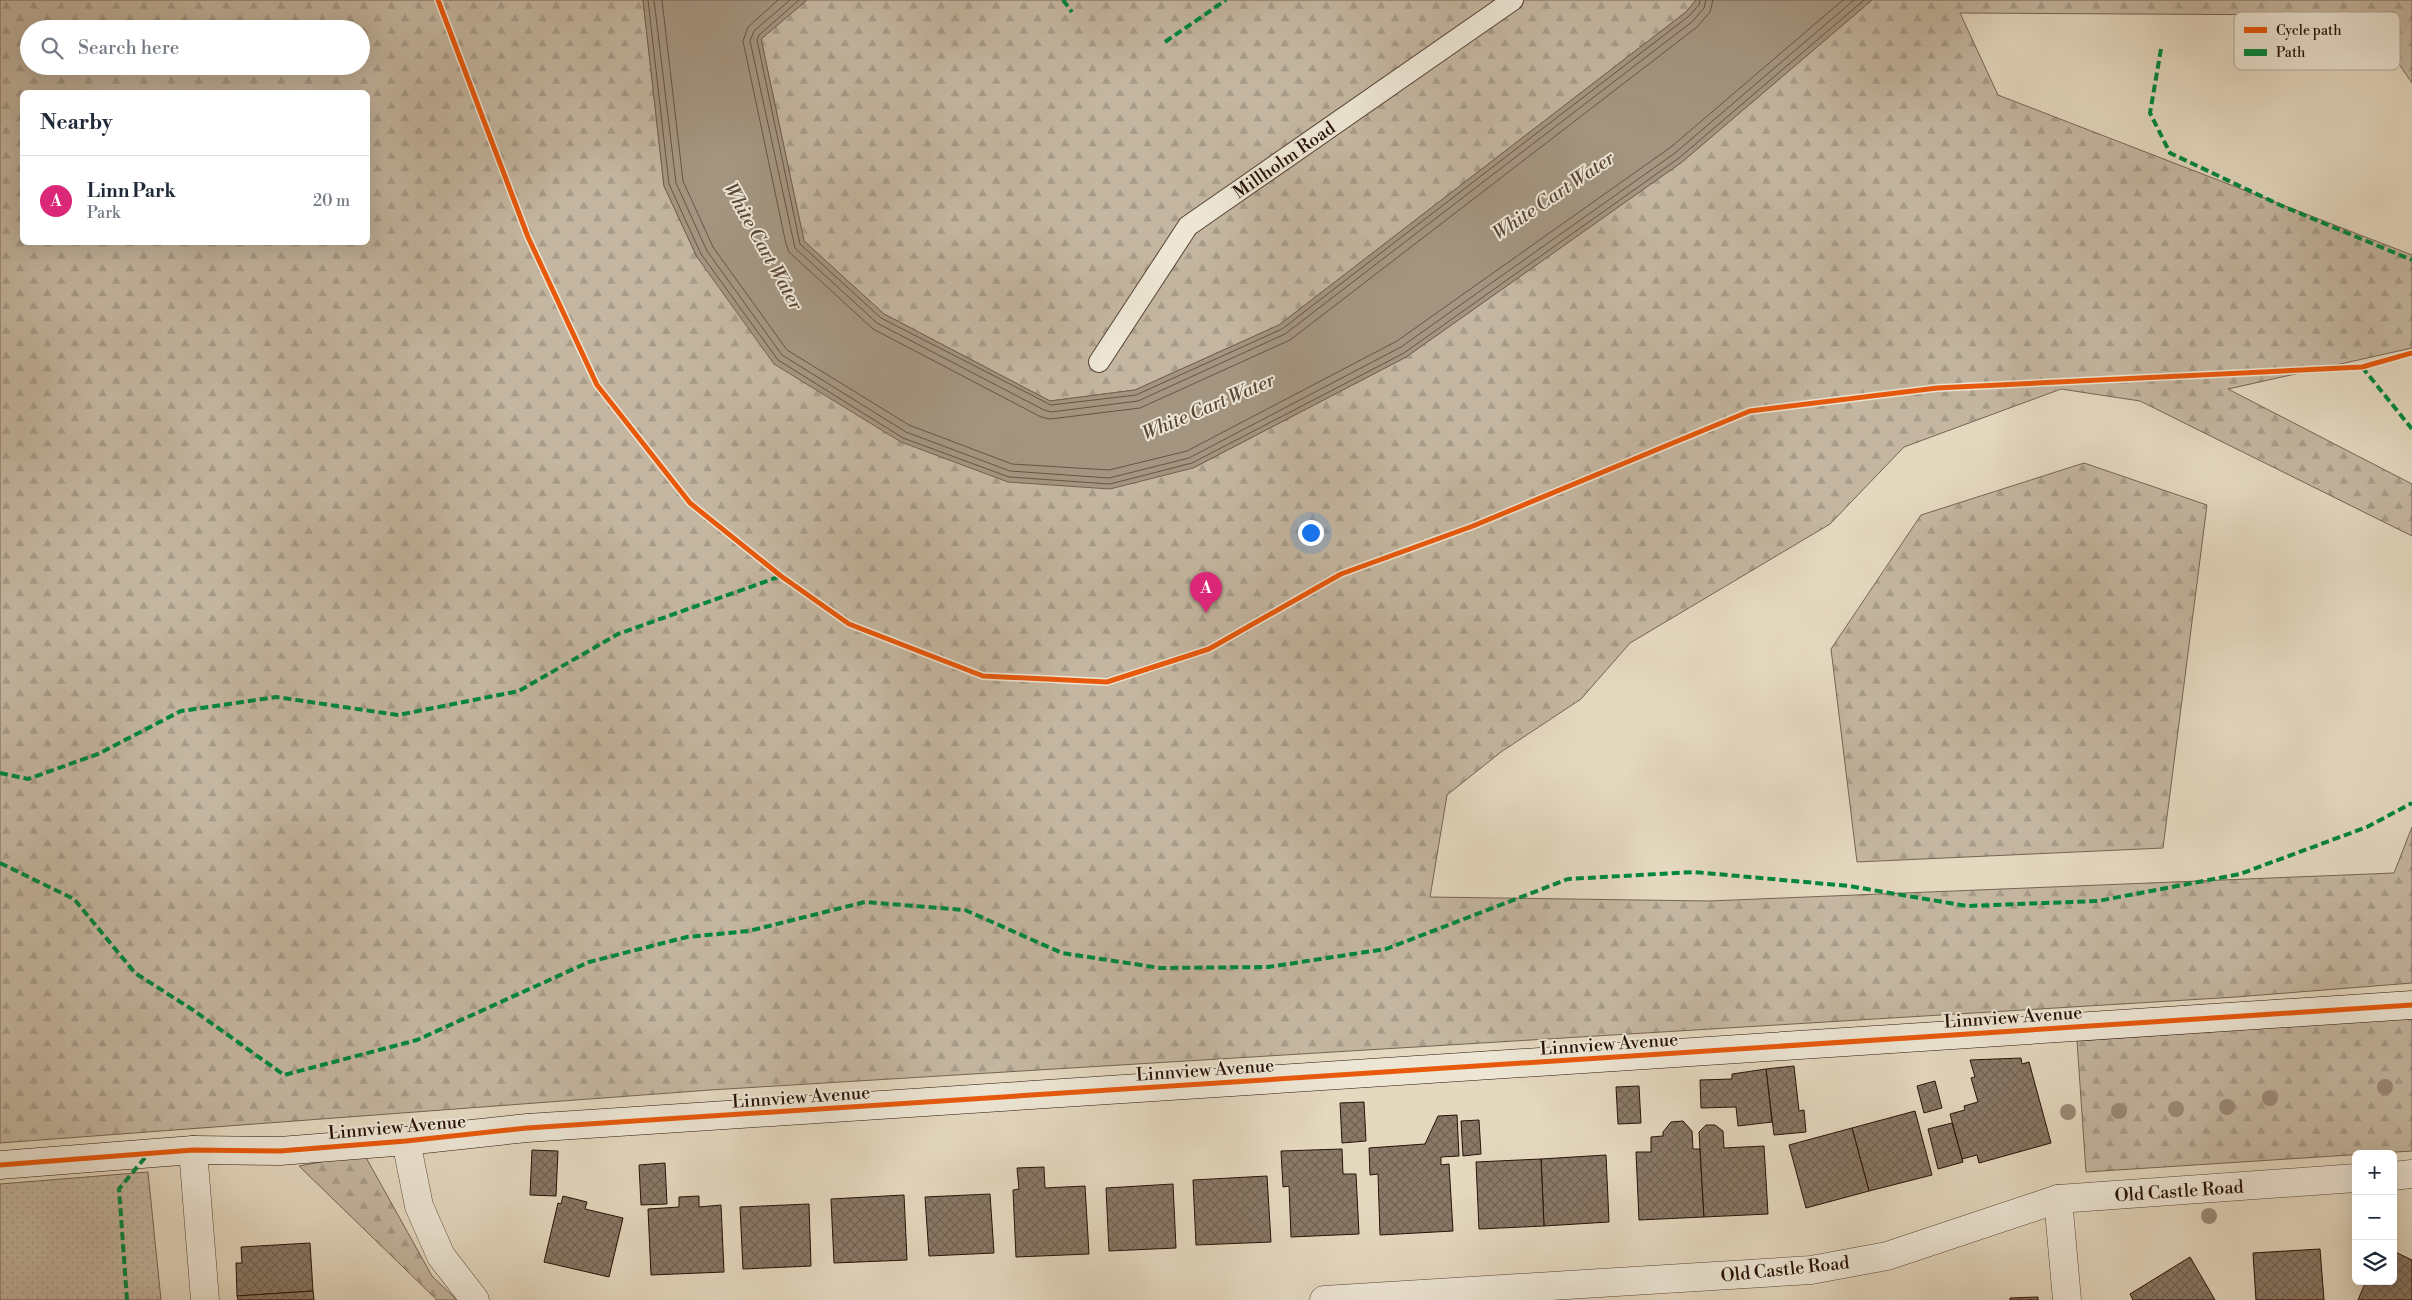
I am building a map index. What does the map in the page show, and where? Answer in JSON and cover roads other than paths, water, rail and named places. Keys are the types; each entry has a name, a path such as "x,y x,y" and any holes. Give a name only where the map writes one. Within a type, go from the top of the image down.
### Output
{"street":[{"name":"Linnview Avenue","path":"0,1165 193,1150 280,1151 406,1141 527,1128 2412,1005"},
{"path":"406,1141 419,1206 441,1256 475,1300"},
{"path":"193,1150 205,1300"},
{"path":"2397,1176 2412,1174"},
{"name":"Old Castle Road","path":"1324,1300 1810,1270 1887,1256 2058,1199 2352,1178"},
{"path":"2058,1199 2067,1300"}],"lane":[{"name":"Millholm Road","path":"1099,362 1188,226 1513,0"}],"water":[{"name":"White Cart Water","path":"643,0 807,0 761,39 804,241 884,314 1050,401 1135,390 1279,325 1686,12 1696,0 1872,0 1682,162 1406,357 1193,468 1110,489 1008,482 901,442 774,364 697,257 664,186"}],"place":[{"name":"Linn Park","path":"1206,613"}]}
